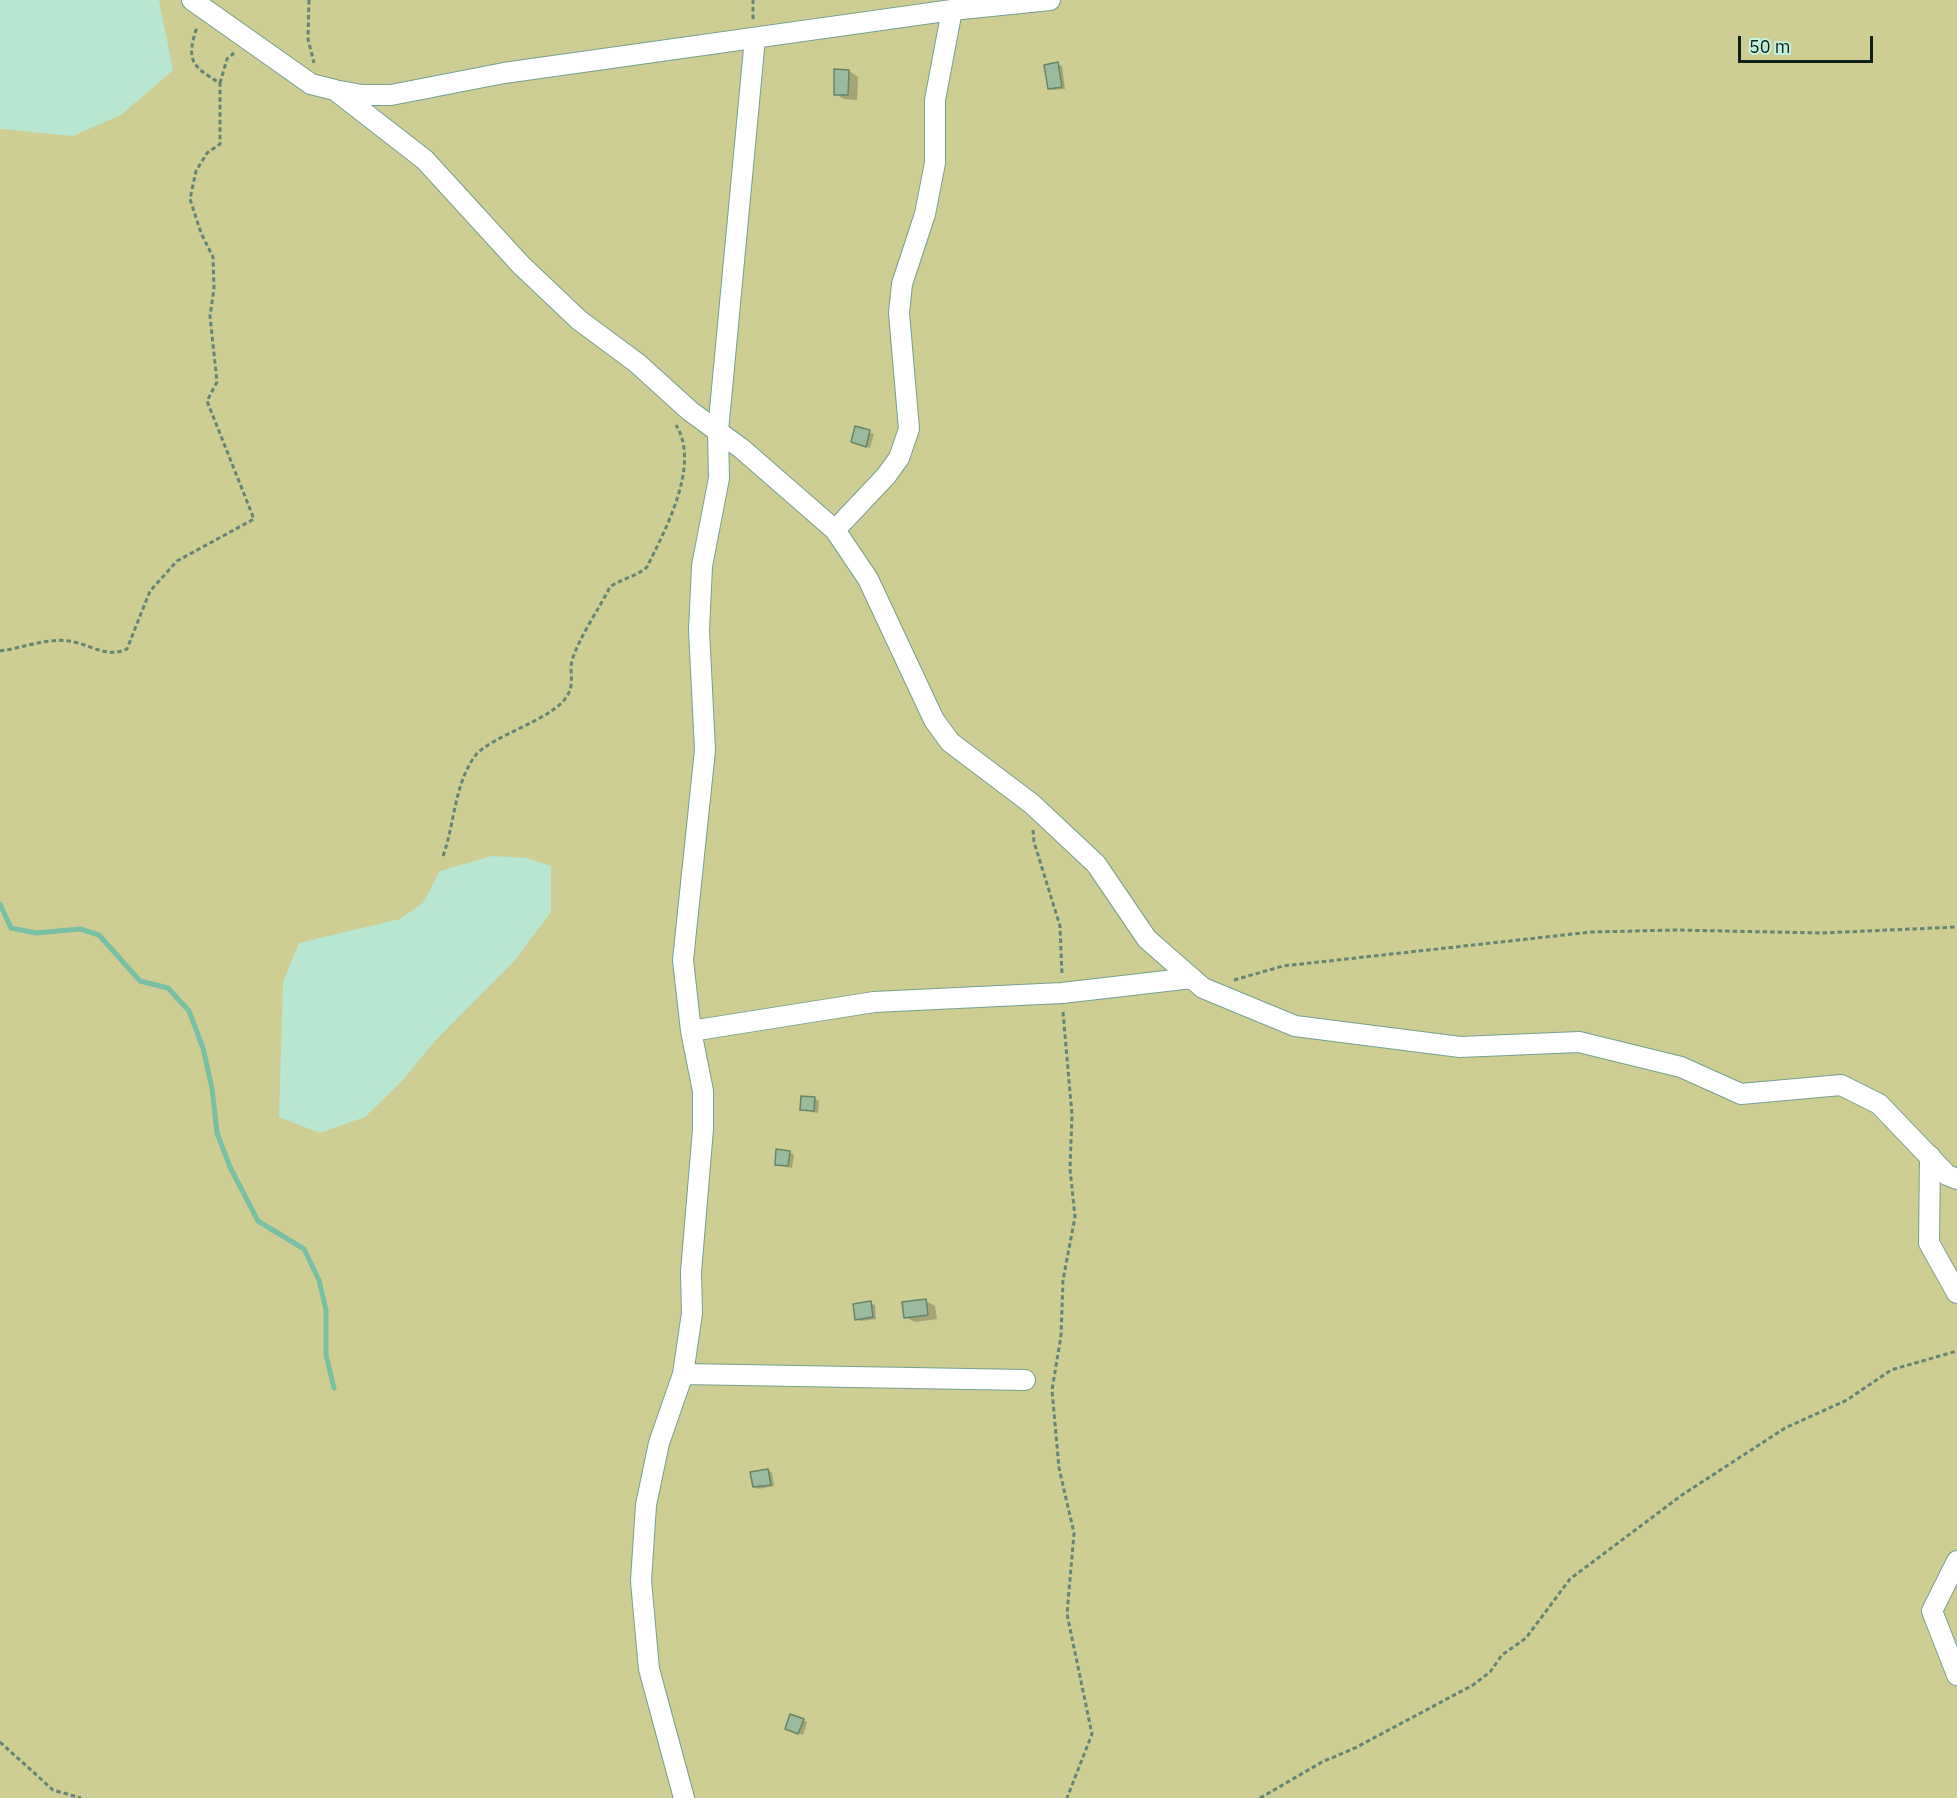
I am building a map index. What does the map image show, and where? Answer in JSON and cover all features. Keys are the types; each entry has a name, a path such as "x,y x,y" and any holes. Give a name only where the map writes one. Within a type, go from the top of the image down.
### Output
{"street":[{"path":"198,4 311,84 362,95 391,95 504,73 952,10 1050,0"},
{"path":"835,530 886,477 899,458 909,429 899,313 903,284 925,214 935,164 935,100 952,10"},
{"path":"684,1798 649,1669 641,1581 646,1505 659,1443 683,1374 692,1313 691,1272 704,1129 704,1091 691,1031 683,960 705,750 699,630 702,566 719,478 718,431 755,38"},
{"path":"335,90 425,160 521,265 579,320 637,363 690,411 718,431 835,530 868,579 934,720 950,742 1032,804 1096,864 1147,939 1198,983 1295,1026 1460,1047 1579,1042 1681,1067 1741,1094 1841,1084 1879,1104 1947,1175 1957,1179"},
{"path":"691,1031 874,1002 1062,993 1198,983"},
{"path":"1930,1156 1929,1243 1957,1293"},
{"path":"683,1374 1025,1380"},
{"path":"1957,1561 1932,1611 1957,1675"}],"path":[{"path":"309,0 308,39 314,56 311,84"},
{"path":"198,4 190,48 192,60 197,69 220,83"},
{"path":"0,651 42,642 72,641 107,653 118,653 127,649 150,591 177,561 254,519 207,401 217,382 210,316 214,289 213,257 201,234 190,199 196,171 207,153 220,144 220,83 227,59 248,41"},
{"path":"443,856 453,829 462,780 477,754 539,718 567,698 573,680 571,662 610,587 618,581 638,574 646,567 676,505 684,461 682,434 675,424"},
{"path":"1032,804 1034,842 1060,926 1062,993 1072,1115 1070,1169 1075,1217 1063,1280 1061,1336 1052,1390 1059,1468 1074,1533 1067,1614 1092,1734 1067,1798"},
{"path":"1198,983 1283,966 1591,932 1676,930 1822,933 1957,927"},
{"path":"1260,1798 1322,1762 1355,1748 1473,1685 1490,1672 1502,1654 1526,1638 1570,1579 1682,1495 1785,1428 1847,1400 1891,1370 1957,1351"},
{"path":"0,1742 53,1791 81,1798"}],"shaded area":[{"path":"159,0 1957,0 1957,1798 0,1798 0,129 73,136 121,115 173,70","holes":["492,856 527,858 551,866 551,912 515,960 435,1041 401,1082 365,1117 320,1133 279,1117 283,982 299,943 400,919 423,903 440,871"]}],"building":[{"path":"1058,62 1062,87 1048,89 1044,65"},
{"path":"834,69 849,70 848,95 834,95"},
{"path":"855,426 870,430 866,447 851,442"},
{"path":"801,1096 815,1097 814,1111 800,1110"},
{"path":"776,1149 790,1151 788,1166 775,1165"},
{"path":"926,1299 928,1315 904,1318 902,1302"},
{"path":"871,1301 873,1317 855,1320 853,1304"},
{"path":"768,1469 771,1485 753,1487 750,1472"},
{"path":"790,1714 804,1719 798,1734 785,1729"}],"waterway":[{"path":"0,904 11,928 36,933 80,929 99,935 140,981 168,988 189,1011 203,1048 212,1088 217,1133 230,1167 258,1221 304,1249 319,1280 326,1310 326,1355 334,1388"}]}
